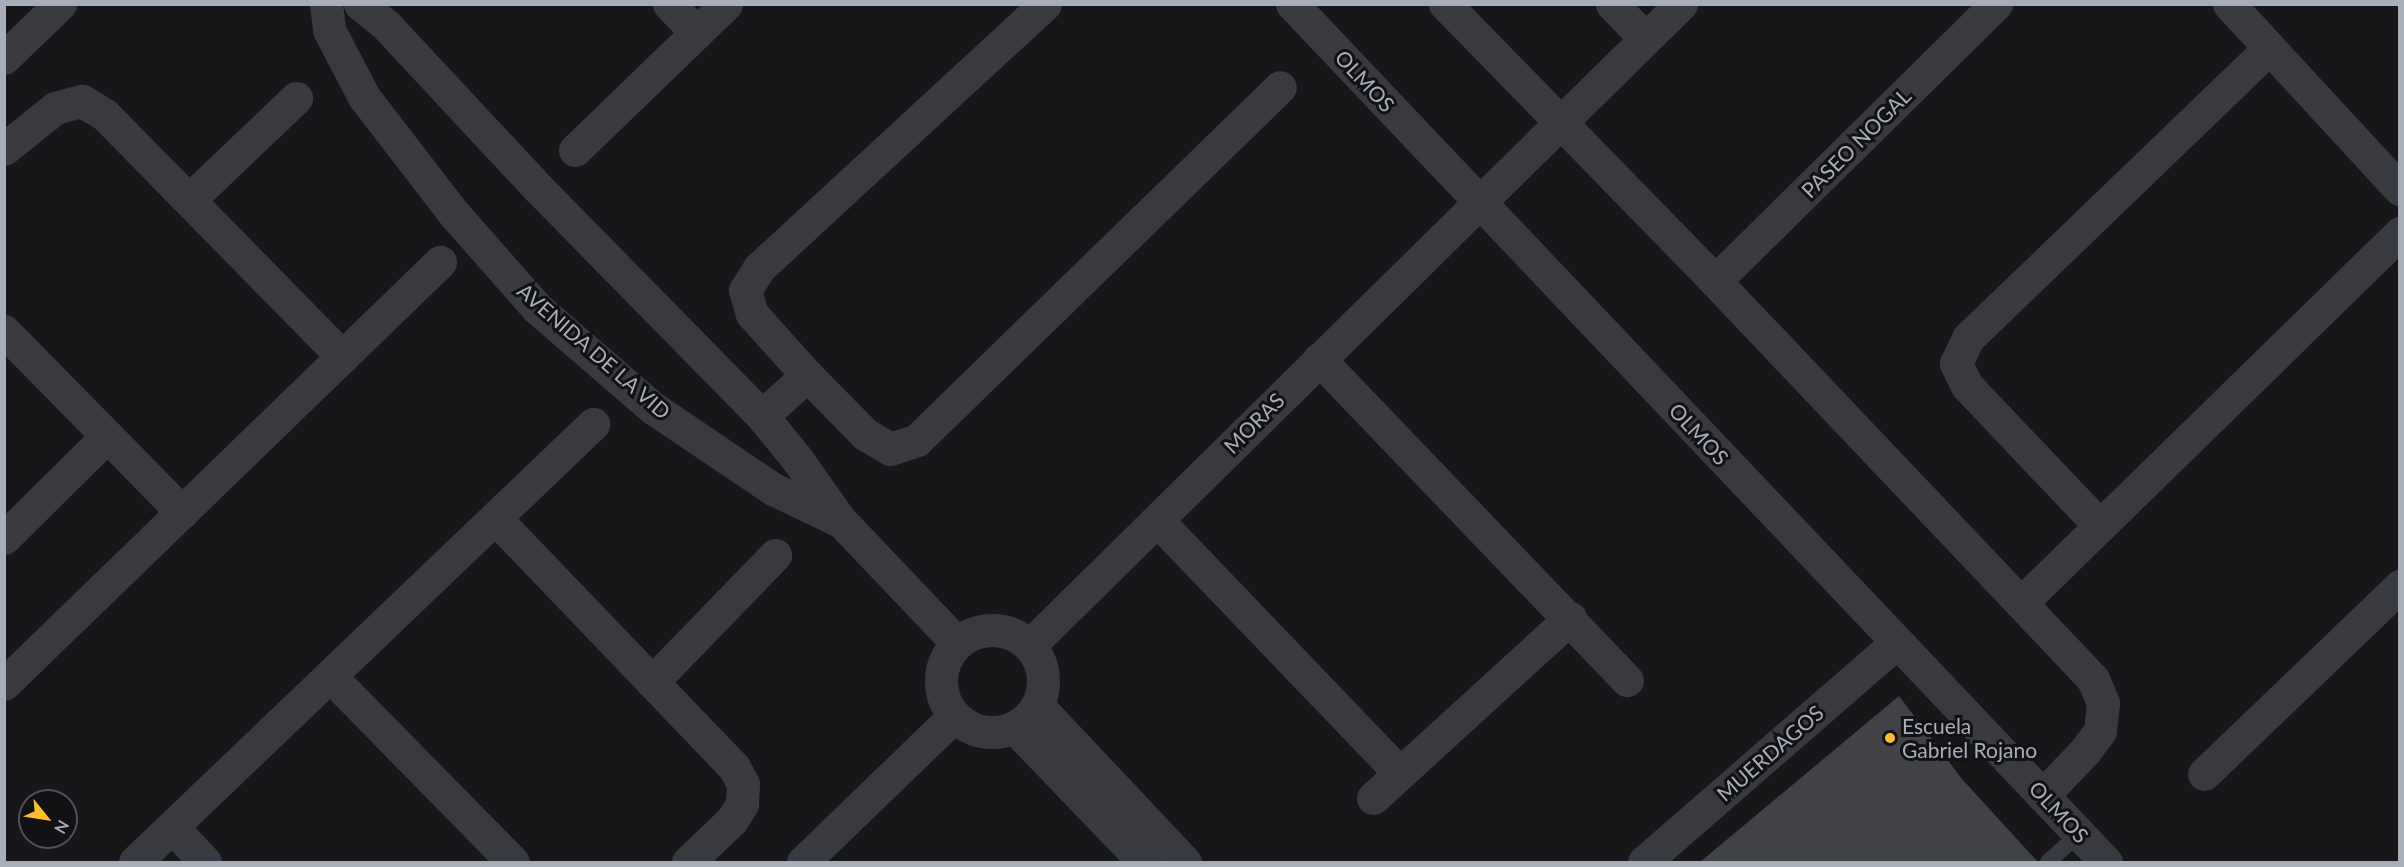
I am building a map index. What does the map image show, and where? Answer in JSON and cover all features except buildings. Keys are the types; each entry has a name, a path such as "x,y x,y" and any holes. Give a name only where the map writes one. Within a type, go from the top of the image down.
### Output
{"street":[{"path":"4,58 60,4"},
{"name":"AVENIDA DE LA VID","path":"326,4 329,30 364,97 455,215 537,308 652,408 773,489 840,520"},
{"name":"AVENIDA DE LA VID","path":"360,4 387,26 538,188 762,416 840,520 957,643"},
{"path":"669,4 697,33"},
{"path":"575,150 726,4"},
{"path":"1045,4 759,268 746,290 752,314 807,375 865,434 890,449 916,440 1280,87"},
{"name":"OLMOS","path":"1292,4 2106,862"},
{"path":"1446,4 1560,124 1715,281 2093,679 2103,703 2100,730 2085,751 2043,795"},
{"path":"1612,4 1645,38"},
{"name":"MORAS","path":"1030,645 1681,4"},
{"name":"PASEO NOGAL","path":"1715,281 1996,4"},
{"path":"2229,4 2400,189"},
{"path":"2100,526 1967,386 1956,363 1968,338 2269,48"},
{"path":"189,200 296,98"},
{"path":"4,149 55,108 82,101 105,115 343,357"},
{"path":"2021,603 2400,233"},
{"path":"11,665 182,512 440,262"},
{"path":"4,331 182,512"},
{"path":"1319,359 1627,680"},
{"path":"762,416 807,375"},
{"path":"135,862 593,424"},
{"path":"4,538 107,436"},
{"path":"495,518 734,766 743,784 742,804 732,820 688,862"},
{"path":"1157,520 1400,773"},
{"path":"652,682 775,555"},
{"path":"2204,774 2400,586"},
{"path":"1373,798 1570,618"},
{"path":"994,630 1017,635 1030,645 1043,674 1042,690 1025,716 998,732 982,731 954,716 945,702 942,670 947,656 957,643 971,634 994,630"},
{"name":"MUERDAGOS","path":"1644,862 1896,643"},
{"path":"330,676 513,862"},
{"path":"803,862 954,716"},
{"path":"1025,716 1144,862"},
{"path":"1025,716 1185,862"},
{"path":"172,827 205,862"}],"lane":[{"path":"2048,862 2079,834"}],"place":[{"name":"Escuela Gabriel Rojano","path":"1890,738"}]}
